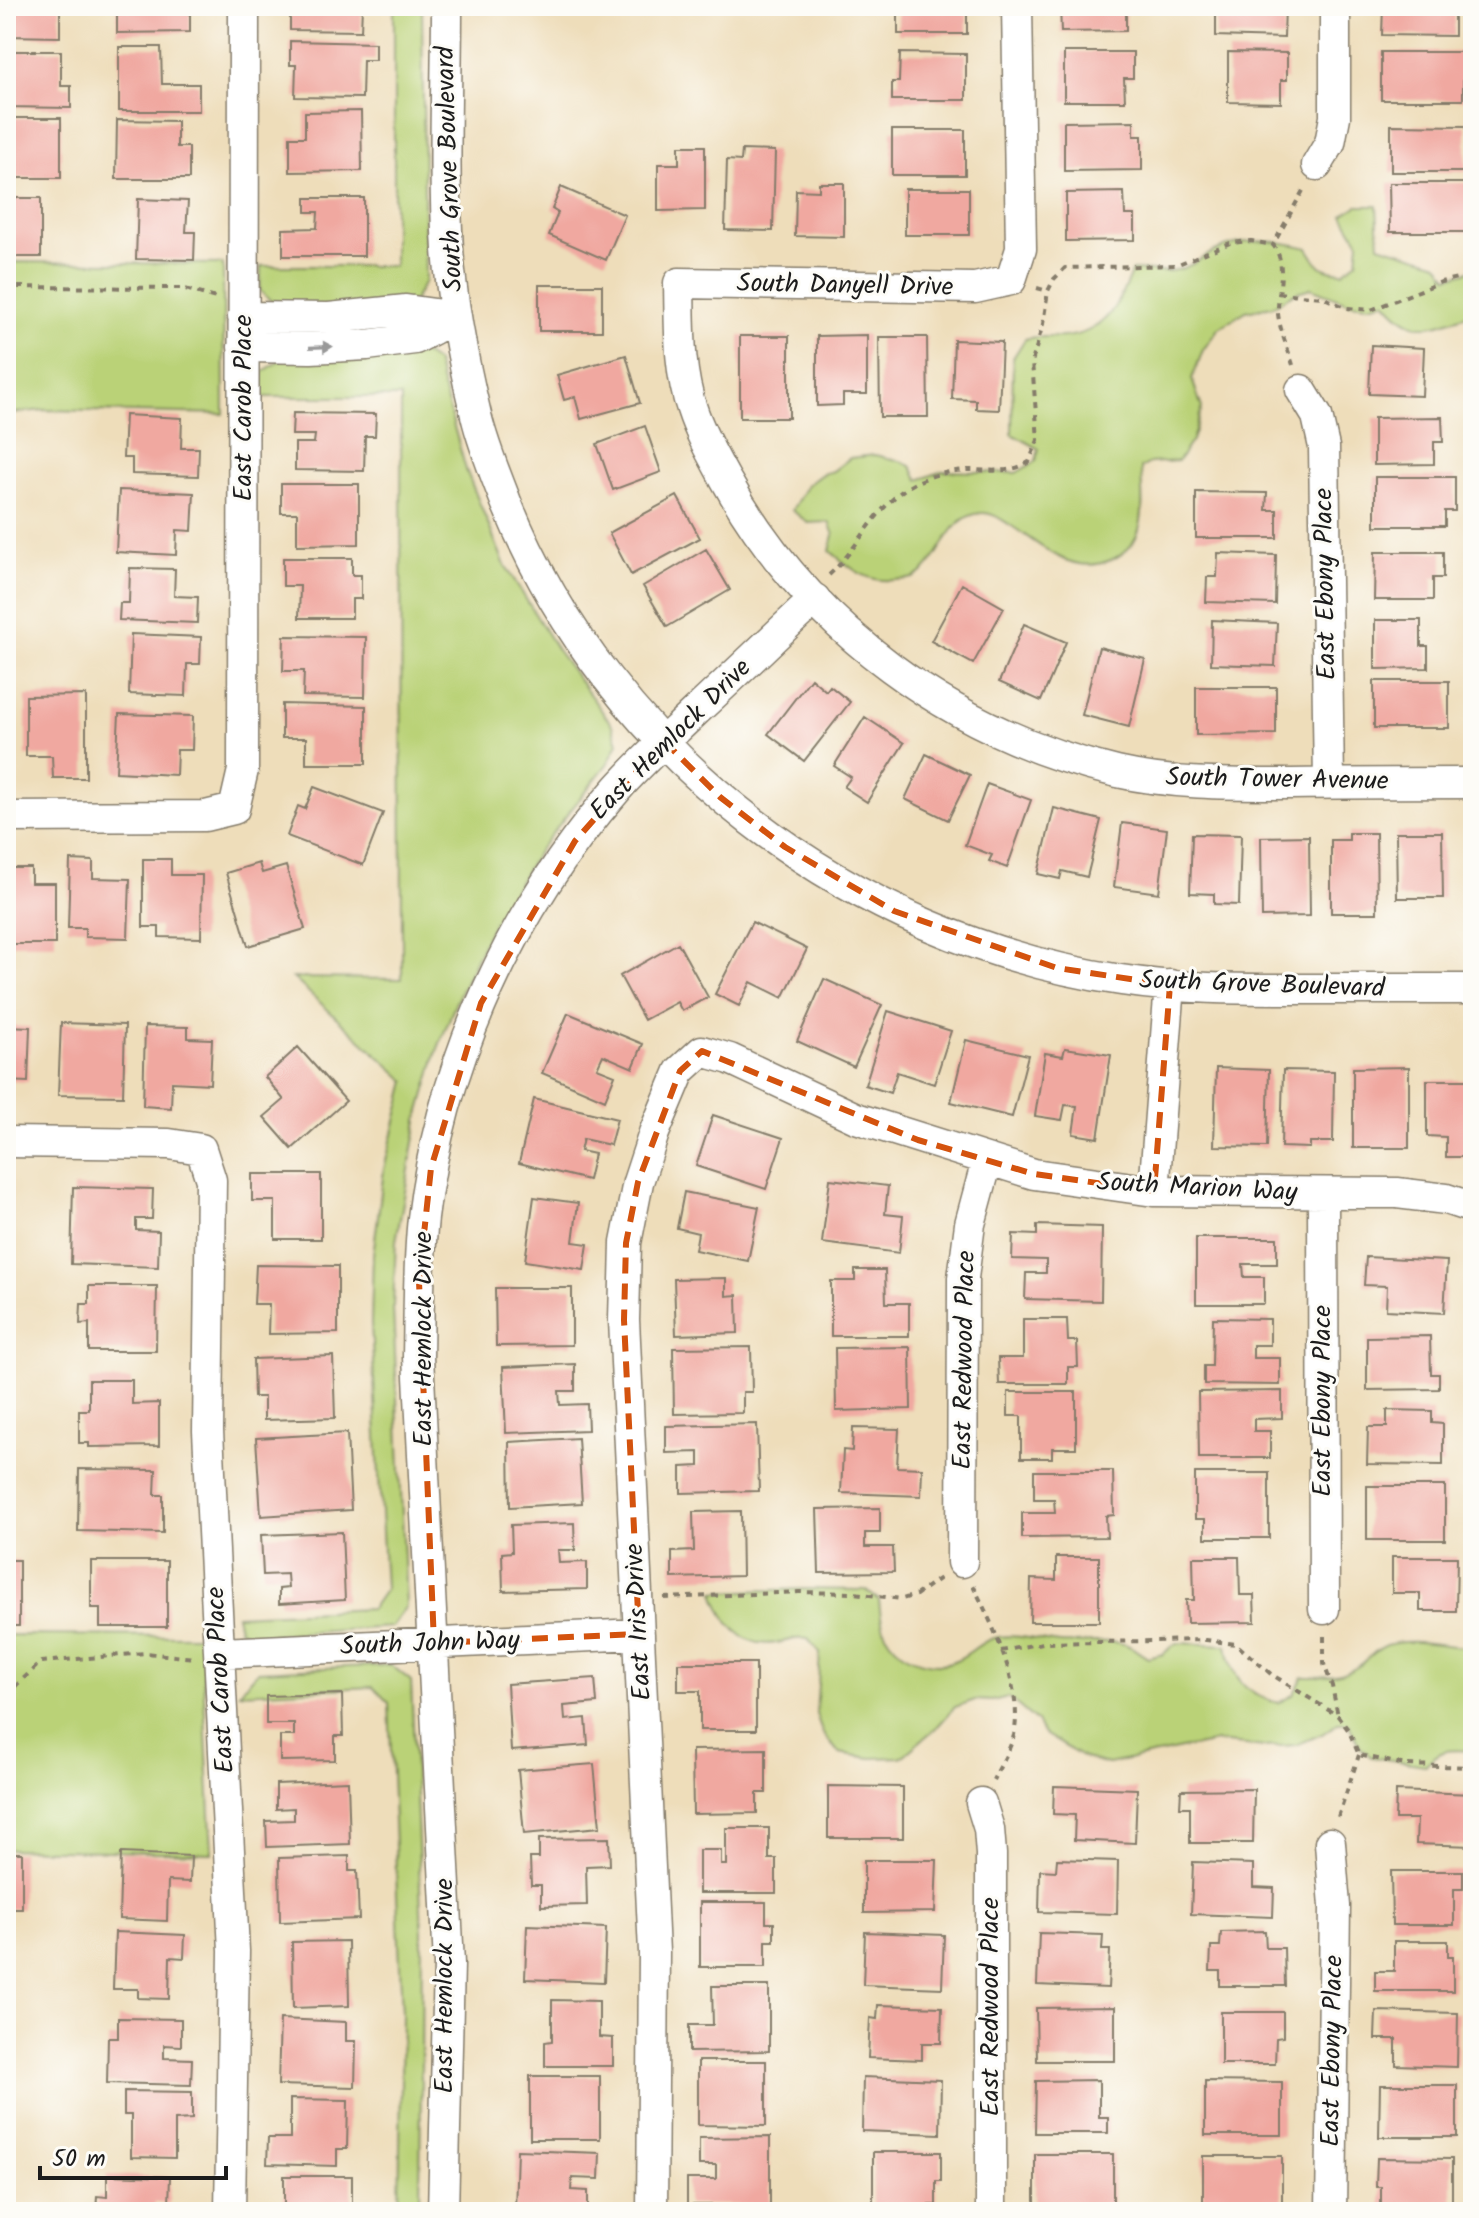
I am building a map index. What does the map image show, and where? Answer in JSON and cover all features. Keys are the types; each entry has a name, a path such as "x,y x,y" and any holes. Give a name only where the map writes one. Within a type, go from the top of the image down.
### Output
{"street":[{"name":"East Carob Place","path":"6,817 205,816 234,809 243,770 244,6"},
{"name":"South Grove Boulevard","path":"447,6 448,250 456,317 476,417 493,469 516,527 572,627 612,684 720,797 785,847 894,911 991,950 1057,968 1121,980 1225,989 1473,989"},
{"path":"1011,280 1021,249 1017,6"},
{"path":"1317,165 1330,143 1335,117 1335,6"},
{"name":"South Danyell Drive","path":"679,283 975,288 1011,280"},
{"name":"South Tower Avenue","path":"679,283 680,344 691,408 712,455 738,501 768,548 812,595 867,649 936,700 989,728 1047,751 1117,772 1221,784 1473,783"},
{"path":"243,323 325,347 415,339 456,317"},
{"name":"East Ebony Place","path":"1301,390 1317,416 1324,447 1329,783"},
{"name":"East Hemlock Drive","path":"443,2212 449,1964 418,1357 423,1218 444,1111 481,1003 532,905 575,841 619,787 812,595"},
{"path":"1154,1191 1170,985"},
{"name":"South Marion Way","path":"702,1051 730,1059 856,1118 1034,1174 1154,1191 1397,1193 1446,1199 1473,1208"},
{"name":"East Iris Drive","path":"652,2212 654,1952 624,1320 626,1243 638,1182 654,1133 680,1071 702,1051"},
{"name":"East Carob Place","path":"6,1142 169,1144 201,1149 211,1180 208,1401 234,1951 230,2212"},
{"name":"East Redwood Place","path":"962,1562 963,1278 970,1224 987,1161"},
{"name":"East Ebony Place","path":"1323,1193 1324,1609"},
{"name":"South John Way","path":"220,1656 639,1634"},
{"name":"East Redwood Place","path":"981,1803 989,1829 991,1854 991,2212"},
{"name":"East Ebony Place","path":"1330,1843 1335,1906 1331,2212"}],"path":[{"path":"1273,245 1317,165"},
{"path":"812,595 888,504 909,486 937,475 965,470 1007,471 1029,462 1038,440 1032,362 1048,291 1065,268 1176,265 1230,243 1251,241 1273,245 1279,252 1281,268 1278,317 1301,390"},
{"path":"1278,293 1322,297 1347,308 1371,310 1441,282 1473,274"},
{"path":"1011,280 1048,291"},
{"path":"6,287 182,288 243,323"},
{"path":"637,1600 799,1592 854,1593 902,1599 916,1595 962,1562 1001,1651 1013,1692 1016,1719 1013,1738 981,1803"},
{"path":"1324,1609 1324,1664 1338,1716"},
{"path":"1001,1651 1043,1643 1228,1642 1245,1650 1289,1687 1338,1716 1349,1731 1359,1755 1330,1843"},
{"path":"6,1695 41,1662 146,1653 220,1656"},
{"path":"1359,1755 1406,1765 1473,1767"}],"highlighted area":[{"path":"664,741 720,797 785,847 894,911 1057,968 1170,985 1154,1191 1034,1174 918,1140 702,1051 680,1071 638,1182 626,1243 624,1320 639,1634 434,1643 419,1281 431,1168 481,1003 575,841"}],"green space":[{"path":"394,6 422,6 425,281 413,302 283,311 260,291 261,266 394,266"},
{"path":"1357,206 1377,206 1379,245 1439,263 1448,277 1473,270 1473,313 1436,325 1417,325 1407,321 1385,301 1370,305 1350,303 1311,288 1272,306 1246,311 1218,329 1203,350 1192,379 1202,408 1192,440 1178,461 1150,463 1141,468 1142,507 1138,532 1125,552 1113,559 1085,565 1072,562 1047,550 997,517 982,513 960,522 923,572 913,578 875,579 852,568 830,551 834,535 829,522 808,523 792,510 807,485 850,458 875,455 903,462 911,466 919,480 942,471 1016,473 1036,461 1039,449 1012,434 1013,358 1025,339 1063,337 1090,330 1116,305 1132,270 1182,269 1215,251 1238,244 1273,242 1308,248 1321,266 1343,272 1357,261 1359,242 1343,215"},
{"path":"6,262 223,264 224,414 44,410 6,414"},
{"path":"416,348 436,362 466,470 504,563 557,650 612,725 618,743 608,763 539,850 491,927 437,1051 419,1115 396,1241 393,1307 406,1606 392,1627 250,1636 239,1629 236,1615 371,1609 385,1589 371,1323 373,1255 384,1169 406,1081 293,978 402,979 401,397 262,397 263,372 283,358"},
{"path":"865,1590 879,1600 883,1627 896,1648 911,1658 930,1663 948,1663 993,1638 1007,1636 1060,1643 1119,1643 1148,1658 1163,1654 1176,1643 1227,1645 1232,1667 1242,1683 1257,1695 1278,1703 1293,1695 1303,1677 1345,1673 1387,1645 1419,1642 1473,1647 1473,1751 1447,1751 1425,1765 1371,1757 1360,1747 1348,1723 1338,1723 1296,1745 1265,1747 1216,1742 1108,1764 1084,1758 1043,1733 1037,1722 1008,1697 992,1701 975,1700 955,1707 902,1757 871,1758 839,1753 823,1734 816,1714 820,1653 808,1639 764,1644 744,1637 723,1613 714,1592"},
{"path":"6,1635 201,1636 212,1853 6,1849"},
{"path":"391,1665 411,1681 422,1933 420,2212 399,2212 402,2014 389,1703 373,1687 239,1693 258,1671"}],"building":[{"path":"6,6 60,6 60,37 6,36"},
{"path":"117,6 190,6 190,32 117,33"},
{"path":"290,6 362,6 361,31 290,30"},
{"path":"898,6 967,6 967,34 898,34"},
{"path":"1060,6 1126,6 1126,31 1061,32"},
{"path":"1227,6 1285,6 1284,38 1216,36 1216,12 1227,12"},
{"path":"1383,6 1454,6 1454,36 1382,35"},
{"path":"290,41 375,43 375,60 363,60 362,98 295,97 296,65 290,65"},
{"path":"119,47 161,47 162,84 199,84 199,111 119,111"},
{"path":"6,51 61,51 61,86 71,86 71,108 6,107"},
{"path":"1064,52 1133,52 1133,78 1124,78 1125,101 1064,101"},
{"path":"1228,52 1287,53 1287,80 1281,80 1281,103 1228,102"},
{"path":"1381,52 1463,52 1463,100 1381,100"},
{"path":"900,53 966,54 966,100 892,100 892,82 899,82"},
{"path":"361,111 362,171 290,172 290,137 305,137 305,112"},
{"path":"6,118 61,118 61,178 7,178"},
{"path":"117,120 177,121 177,147 189,147 189,179 116,179"},
{"path":"1134,121 1134,136 1142,136 1142,170 1064,171 1064,122"},
{"path":"1391,125 1466,126 1466,172 1391,172"},
{"path":"892,130 965,130 965,175 892,175"},
{"path":"679,146 705,146 705,210 658,211 658,164 679,164"},
{"path":"742,150 775,151 773,231 725,230 727,160 741,161"},
{"path":"819,183 844,183 844,237 795,236 796,190 819,191"},
{"path":"1389,183 1473,183 1473,232 1390,232"},
{"path":"561,187 625,215 606,260 549,235 558,213 552,209"},
{"path":"905,189 969,189 969,235 905,235"},
{"path":"1124,192 1125,215 1135,215 1135,240 1066,241 1066,193"},
{"path":"6,198 41,198 41,257 6,257"},
{"path":"306,198 364,198 364,256 283,256 283,229 317,228 318,212 306,212"},
{"path":"138,199 188,201 186,232 195,232 194,260 136,259"},
{"path":"539,285 602,285 602,331 539,331"},
{"path":"867,335 867,394 843,394 843,405 817,406 817,336"},
{"path":"740,336 789,336 789,418 740,418"},
{"path":"879,337 927,337 928,417 880,417"},
{"path":"954,340 1002,342 999,410 976,409 976,400 952,399"},
{"path":"1371,345 1424,348 1422,396 1369,394"},
{"path":"626,355 640,403 581,419 575,397 564,400 557,375"},
{"path":"293,413 376,414 375,436 365,436 364,471 295,470 295,443 314,443 315,435 292,435"},
{"path":"125,415 182,418 181,448 199,448 198,476 132,474 132,458 123,458"},
{"path":"1442,417 1443,442 1434,442 1434,464 1374,465 1374,418"},
{"path":"645,426 661,472 613,490 597,444"},
{"path":"1375,477 1455,477 1455,511 1445,511 1445,526 1375,526"},
{"path":"281,484 359,484 359,544 297,545 297,513 281,513"},
{"path":"119,490 194,493 192,531 177,530 176,555 116,552"},
{"path":"1196,492 1267,493 1266,510 1277,510 1277,538 1196,538"},
{"path":"677,496 700,538 631,575 609,533"},
{"path":"706,549 730,590 667,627 643,586"},
{"path":"1375,552 1443,552 1443,578 1433,578 1433,600 1374,600"},
{"path":"1218,553 1276,555 1275,604 1206,602 1207,577 1217,577"},
{"path":"283,558 352,558 352,575 361,575 361,599 352,599 352,618 299,618 300,586 283,586"},
{"path":"130,568 175,569 174,596 198,597 197,623 119,620 120,603 129,603"},
{"path":"962,584 1004,608 973,664 931,641"},
{"path":"1212,620 1277,623 1275,666 1211,664"},
{"path":"1375,620 1421,620 1421,646 1428,646 1428,668 1375,669"},
{"path":"1024,624 1066,642 1041,701 999,682"},
{"path":"131,634 201,637 200,664 187,664 186,696 129,694"},
{"path":"284,636 366,637 365,697 303,696 304,671 283,671"},
{"path":"1099,647 1145,659 1129,727 1082,715"},
{"path":"811,678 826,691 830,686 850,702 804,761 768,734"},
{"path":"1374,681 1449,681 1449,728 1374,728"},
{"path":"1196,687 1276,687 1276,734 1196,735"},
{"path":"86,695 86,778 53,778 52,756 26,756 26,696"},
{"path":"6,703 12,703 12,768 6,768"},
{"path":"282,704 366,706 366,764 306,764 306,738 282,738"},
{"path":"119,714 193,716 192,750 177,750 176,775 116,772"},
{"path":"865,717 904,743 867,802 844,787 851,777 834,766"},
{"path":"926,754 970,775 948,820 905,799"},
{"path":"987,784 1031,800 1007,868 989,861 992,855 965,845"},
{"path":"314,787 383,813 363,865 287,836 298,806 305,809"},
{"path":"1054,808 1101,820 1087,877 1062,871 1060,879 1038,874"},
{"path":"1122,823 1167,829 1159,893 1114,887"},
{"path":"1396,832 1442,832 1443,898 1397,898"},
{"path":"1349,833 1376,833 1377,913 1331,913 1331,840 1349,840"},
{"path":"1192,834 1241,835 1239,905 1214,904 1214,894 1190,893"},
{"path":"1309,836 1310,916 1262,917 1261,837"},
{"path":"143,859 171,859 171,875 202,875 201,938 159,937 159,927 143,927"},
{"path":"70,860 93,861 93,878 130,879 128,938 85,937 85,928 68,928"},
{"path":"259,863 262,873 286,866 305,929 248,946 226,873"},
{"path":"6,868 31,868 31,883 55,883 55,944 6,944"},
{"path":"752,922 807,949 783,998 751,982 739,1006 715,994"},
{"path":"678,943 708,997 682,1011 677,1002 644,1020 620,976"},
{"path":"824,979 882,1005 854,1067 797,1041"},
{"path":"888,1011 951,1031 934,1084 897,1072 890,1093 865,1085"},
{"path":"568,1013 643,1044 633,1068 603,1055 597,1068 615,1075 605,1100 542,1073"},
{"path":"61,1023 125,1025 123,1096 58,1095"},
{"path":"6,1026 30,1027 28,1082 6,1081"},
{"path":"145,1026 188,1027 188,1038 212,1039 210,1084 172,1082 171,1108 143,1106"},
{"path":"966,1040 1028,1055 1012,1117 951,1102"},
{"path":"298,1047 346,1101 292,1149 264,1117 284,1100 265,1077"},
{"path":"1065,1048 1111,1055 1098,1138 1073,1134 1077,1106 1065,1105 1062,1120 1035,1116 1045,1053 1063,1056"},
{"path":"1409,1067 1409,1148 1353,1148 1353,1068"},
{"path":"1216,1068 1269,1070 1267,1147 1214,1146"},
{"path":"1283,1070 1334,1071 1333,1142 1310,1142 1310,1148 1281,1147"},
{"path":"1427,1080 1473,1080 1473,1157 1446,1157 1446,1137 1427,1136"},
{"path":"534,1099 617,1119 610,1145 583,1139 580,1151 594,1154 588,1180 519,1163"},
{"path":"713,1115 783,1138 766,1189 696,1166"},
{"path":"252,1174 321,1174 321,1239 275,1239 275,1201 252,1201"},
{"path":"830,1179 888,1186 885,1214 903,1216 899,1253 822,1243"},
{"path":"73,1187 153,1189 152,1219 136,1219 136,1230 159,1231 158,1267 71,1264"},
{"path":"684,1192 759,1207 748,1261 695,1250 698,1233 677,1228"},
{"path":"534,1197 578,1203 573,1242 588,1244 584,1270 525,1261"},
{"path":"1037,1225 1102,1227 1101,1301 1025,1299 1026,1273 1046,1273 1046,1260 1012,1259 1013,1234 1037,1235"},
{"path":"1196,1238 1277,1238 1277,1264 1243,1264 1244,1277 1264,1277 1264,1304 1196,1304"},
{"path":"1366,1257 1447,1261 1444,1313 1386,1310 1387,1286 1364,1285"},
{"path":"256,1265 338,1266 338,1333 268,1334 269,1304 254,1304"},
{"path":"855,1270 885,1270 886,1303 909,1303 909,1336 831,1336 831,1281 855,1281"},
{"path":"726,1278 726,1296 737,1295 738,1333 676,1335 674,1279"},
{"path":"89,1286 157,1286 156,1351 89,1351 89,1323 80,1324 81,1304 89,1304"},
{"path":"495,1288 572,1288 572,1345 496,1346"},
{"path":"1213,1318 1270,1319 1270,1345 1253,1345 1253,1358 1280,1358 1280,1385 1204,1384 1204,1366 1212,1366"},
{"path":"1023,1319 1067,1319 1068,1341 1077,1341 1078,1367 1068,1367 1068,1384 999,1384 998,1358 1023,1358"},
{"path":"1430,1336 1431,1374 1439,1374 1439,1389 1367,1390 1367,1337"},
{"path":"751,1347 752,1392 743,1392 743,1413 674,1414 673,1348"},
{"path":"910,1347 911,1409 836,1411 835,1348"},
{"path":"333,1356 335,1418 264,1420 264,1397 254,1397 253,1359"},
{"path":"575,1364 575,1391 559,1391 560,1405 587,1404 588,1430 506,1433 503,1367"},
{"path":"89,1380 132,1380 132,1404 159,1403 159,1446 89,1447 89,1443 79,1443 79,1410 89,1410"},
{"path":"1282,1391 1282,1418 1254,1419 1254,1431 1270,1431 1270,1458 1199,1458 1198,1392"},
{"path":"1008,1392 1076,1392 1076,1448 1052,1448 1052,1458 1021,1458 1021,1416 1008,1416"},
{"path":"1387,1410 1432,1411 1432,1423 1443,1424 1443,1465 1367,1464 1368,1427 1387,1427"},
{"path":"757,1424 759,1491 681,1493 681,1467 699,1466 699,1452 666,1453 666,1426"},
{"path":"853,1428 899,1429 897,1467 922,1468 921,1496 841,1493 843,1450 852,1451"},
{"path":"347,1433 351,1510 261,1516 256,1438"},
{"path":"578,1438 582,1503 510,1507 509,1442"},
{"path":"79,1469 156,1470 155,1495 163,1495 163,1533 78,1531"},
{"path":"1034,1471 1113,1471 1114,1515 1106,1516 1107,1537 1022,1538 1022,1513 1055,1513 1054,1499 1034,1499"},
{"path":"1195,1473 1269,1473 1269,1538 1205,1538 1205,1519 1195,1519"},
{"path":"1367,1486 1445,1486 1445,1540 1367,1540"},
{"path":"880,1508 880,1533 865,1533 865,1547 893,1547 894,1572 819,1573 817,1509"},
{"path":"741,1511 742,1576 672,1578 672,1552 694,1551 693,1512"},
{"path":"574,1523 575,1550 558,1550 559,1563 587,1562 587,1589 503,1591 502,1553 512,1552 511,1525"},
{"path":"342,1532 345,1600 279,1604 279,1589 288,1588 287,1574 263,1575 261,1535"},
{"path":"1056,1557 1099,1557 1099,1622 1030,1622 1031,1579 1056,1580"},
{"path":"1193,1557 1239,1557 1240,1595 1254,1595 1255,1622 1187,1623 1186,1600 1194,1600"},
{"path":"1392,1557 1457,1557 1456,1611 1420,1611 1420,1593 1392,1593"},
{"path":"6,1560 19,1560 19,1626 6,1626"},
{"path":"91,1561 167,1561 167,1627 100,1627 100,1608 91,1608"},
{"path":"678,1663 756,1663 756,1730 700,1730 700,1691 678,1691"},
{"path":"595,1678 597,1703 564,1706 565,1720 586,1718 588,1745 511,1751 507,1684"},
{"path":"342,1694 343,1736 335,1736 335,1760 280,1761 280,1736 294,1736 294,1724 266,1724 266,1696"},
{"path":"766,1749 766,1793 757,1793 757,1813 693,1814 692,1750"},
{"path":"594,1764 600,1827 524,1834 518,1770"},
{"path":"348,1781 350,1844 267,1847 266,1821 294,1820 294,1808 276,1809 276,1784"},
{"path":"828,1786 903,1787 903,1838 828,1838"},
{"path":"1054,1786 1137,1789 1135,1843 1074,1840 1075,1815 1053,1814"},
{"path":"1254,1789 1253,1843 1190,1843 1190,1807 1180,1807 1181,1790"},
{"path":"1396,1791 1473,1794 1473,1846 1416,1844 1417,1819 1395,1819"},
{"path":"726,1828 769,1828 769,1859 776,1859 776,1893 699,1893 699,1850 721,1850 721,1865 726,1865"},
{"path":"609,1838 610,1865 586,1866 587,1905 541,1906 541,1885 531,1885 530,1858 539,1858 539,1839"},
{"path":"6,1853 22,1853 22,1909 6,1909"},
{"path":"121,1853 191,1856 190,1882 168,1881 167,1921 119,1919"},
{"path":"349,1856 349,1871 357,1871 359,1919 280,1922 279,1858"},
{"path":"1057,1859 1118,1861 1117,1914 1039,1912 1040,1870 1056,1871"},
{"path":"864,1860 937,1860 935,1912 864,1913"},
{"path":"1193,1862 1253,1864 1253,1887 1274,1888 1273,1917 1191,1914"},
{"path":"1391,1871 1463,1871 1463,1889 1454,1889 1454,1925 1392,1925"},
{"path":"700,1902 766,1902 766,1923 774,1923 774,1941 766,1941 766,1967 700,1967"},
{"path":"527,1925 606,1928 604,1982 525,1979"},
{"path":"1265,1931 1266,1948 1284,1948 1285,1986 1220,1986 1220,1971 1210,1971 1211,1946 1220,1946 1221,1932"},
{"path":"115,1932 185,1935 184,1958 170,1957 169,1999 138,1998 138,1989 113,1989"},
{"path":"865,1932 944,1935 942,1988 863,1985"},
{"path":"1039,1933 1103,1935 1102,1950 1110,1950 1108,1988 1037,1985"},
{"path":"348,1941 349,2006 293,2008 292,1942"},
{"path":"1394,1941 1448,1941 1448,1956 1453,1956 1453,1991 1375,1991 1375,1971 1394,1971"},
{"path":"712,1986 769,1986 769,2051 689,2052 689,2025 713,2025"},
{"path":"552,2000 599,2001 599,2037 613,2038 613,2066 545,2066 545,2042 552,2041"},
{"path":"878,2005 942,2007 941,2043 922,2043 922,2060 868,2058 870,2018 877,2019"},
{"path":"1115,2007 1115,2061 1037,2061 1036,2008"},
{"path":"1376,2011 1458,2013 1457,2067 1396,2065 1396,2039 1375,2039"},
{"path":"1221,2012 1283,2012 1283,2037 1276,2038 1275,2064 1221,2064"},
{"path":"118,2018 181,2019 181,2046 164,2045 164,2058 192,2059 191,2085 107,2083 108,2038 118,2038"},
{"path":"280,2019 346,2022 346,2041 356,2041 355,2087 278,2085"},
{"path":"698,2061 766,2061 766,2126 698,2125"},
{"path":"530,2076 600,2076 600,2139 530,2139"},
{"path":"863,2077 941,2080 940,2134 862,2131"},
{"path":"1099,2080 1099,2117 1108,2117 1108,2133 1035,2133 1036,2081"},
{"path":"1205,2081 1282,2082 1282,2135 1205,2135"},
{"path":"1380,2085 1457,2085 1457,2137 1379,2137"},
{"path":"124,2091 192,2092 192,2119 175,2120 175,2158 131,2157 131,2115 124,2115"},
{"path":"290,2099 348,2100 347,2149 337,2149 337,2166 267,2164 268,2138 290,2138"},
{"path":"770,2137 770,2205 687,2205 687,2179 716,2179 716,2165 699,2165 699,2138"},
{"path":"517,2150 600,2153 599,2179 572,2178 571,2190 588,2191 588,2212 515,2212"},
{"path":"873,2152 941,2152 941,2181 936,2181 936,2205 873,2205"},
{"path":"1035,2154 1113,2154 1113,2208 1035,2208"},
{"path":"1203,2156 1282,2156 1282,2211 1203,2210"},
{"path":"1377,2158 1452,2159 1452,2212 1381,2211 1381,2187 1376,2187"},
{"path":"107,2175 170,2177 169,2204 155,2203 154,2212 96,2212 97,2196 107,2197"},
{"path":"284,2176 352,2176 352,2212 300,2212 301,2206 284,2205"}]}
